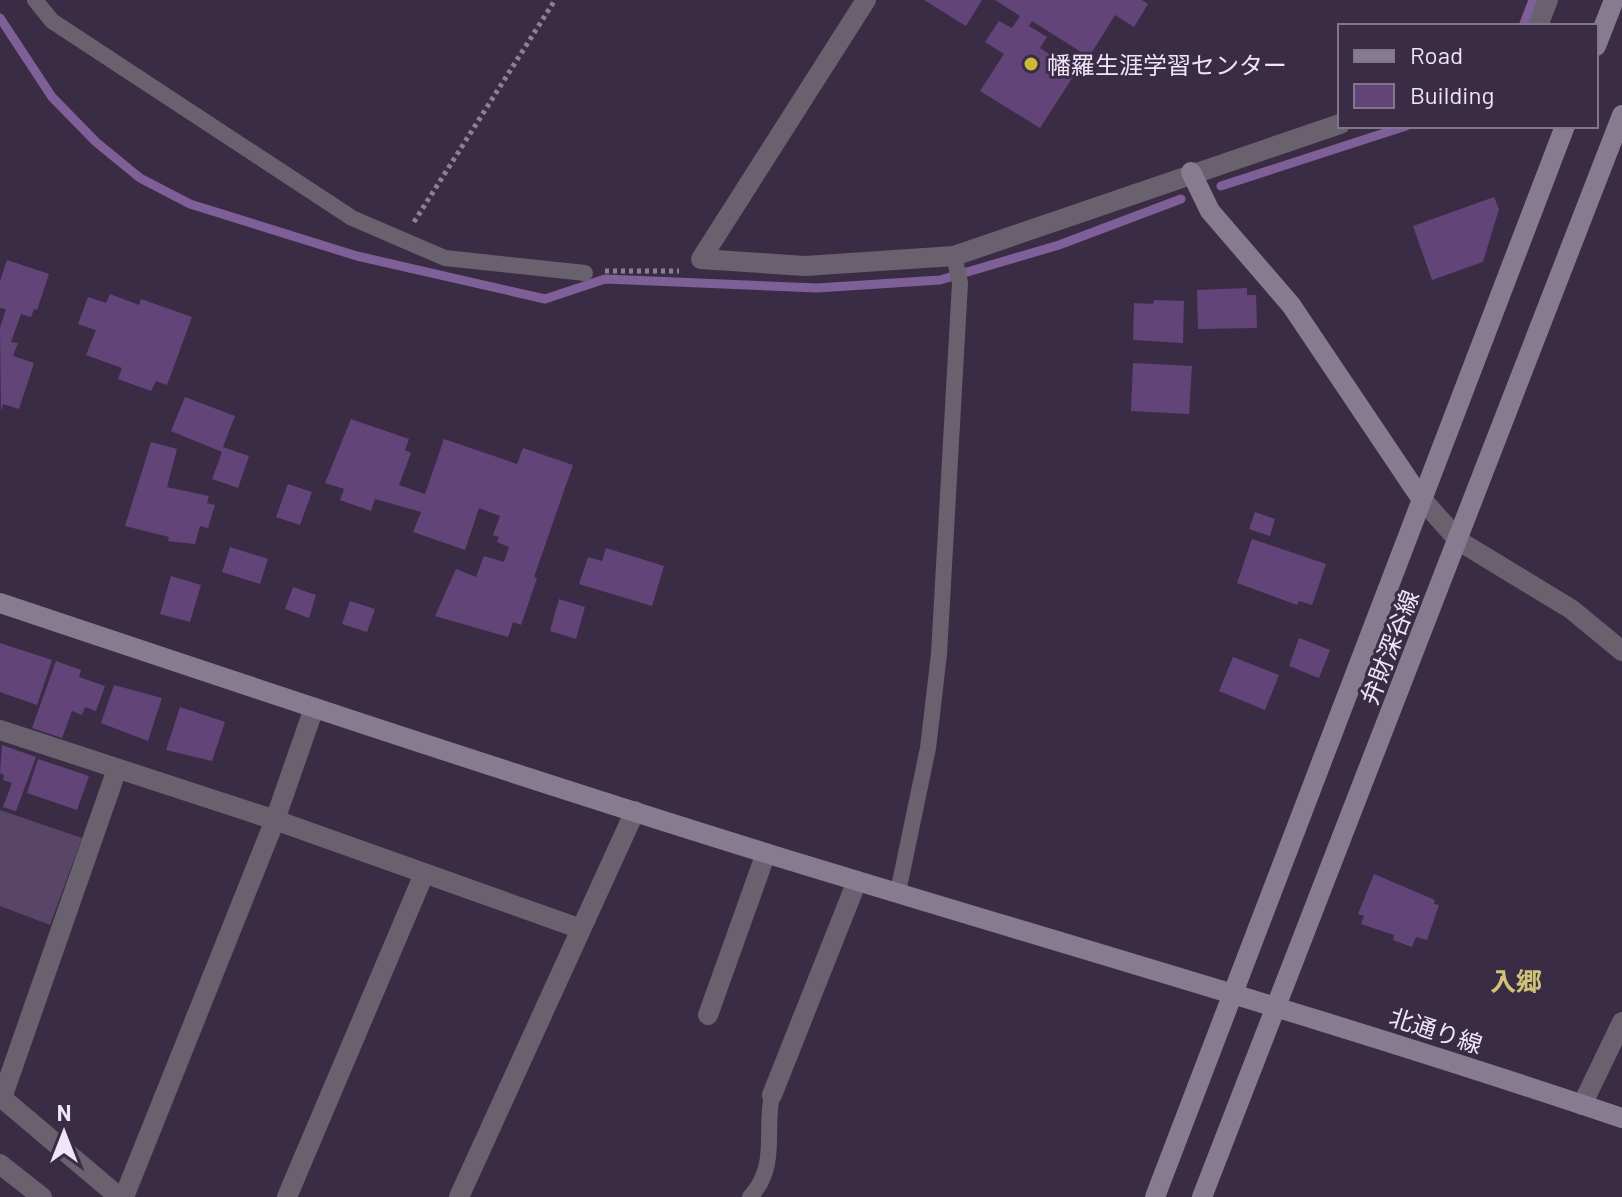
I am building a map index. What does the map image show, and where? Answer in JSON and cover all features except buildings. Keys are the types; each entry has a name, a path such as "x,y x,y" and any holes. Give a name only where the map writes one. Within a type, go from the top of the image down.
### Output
{"main road":[{"path":"1598,41 1614,0"},
{"name":"弁財深谷線","path":"1202,1197 1622,115"},
{"name":"弁財深谷線","path":"1155,1197 1420,497 1564,128"},
{"path":"1191,172 1210,211 1291,305 1420,497"},
{"name":"北通り線","path":"0,603 766,853 1235,992 1622,1118"}],"street":[{"path":"866,0 701,259 805,266 957,269 1191,172 1338,125"},
{"path":"1539,24 1548,0"},
{"path":"1420,497 1459,541 1571,609 1622,651"},
{"path":"117,769 2,1098 122,1197 275,820 314,708"},
{"path":"0,730 275,820 581,929"},
{"path":"459,1197 635,811"},
{"path":"708,1015 766,853"},
{"path":"287,1197 424,874"},
{"path":"772,1095 857,881"},
{"path":"1582,1105 1622,1022"},
{"path":"0,1164 42,1197"}],"lane":[{"path":"35,0 52,21 339,209 445,258 585,273"},
{"path":"898,892 928,748 939,654 957,269"},
{"path":"750,1197 764,1175 771,1153 768,1110 772,1095"}],"path":[{"path":"403,240 555,0"},
{"path":"585,273 680,271 701,259"}],"shaded area":[{"path":"0,810 82,838 50,925 0,906"}],"waterway":[{"path":"1524,24 1533,0"},
{"path":"0,18 52,97 96,142 140,178 190,204 357,256 545,299 605,279 817,288 940,280 1059,245 1181,199"},
{"path":"1221,186 1400,128"}],"place":[{"name":"幡羅生涯学習センター","path":"1031,64"}],"district":[{"name":"入郷","path":"1516,980"}]}
